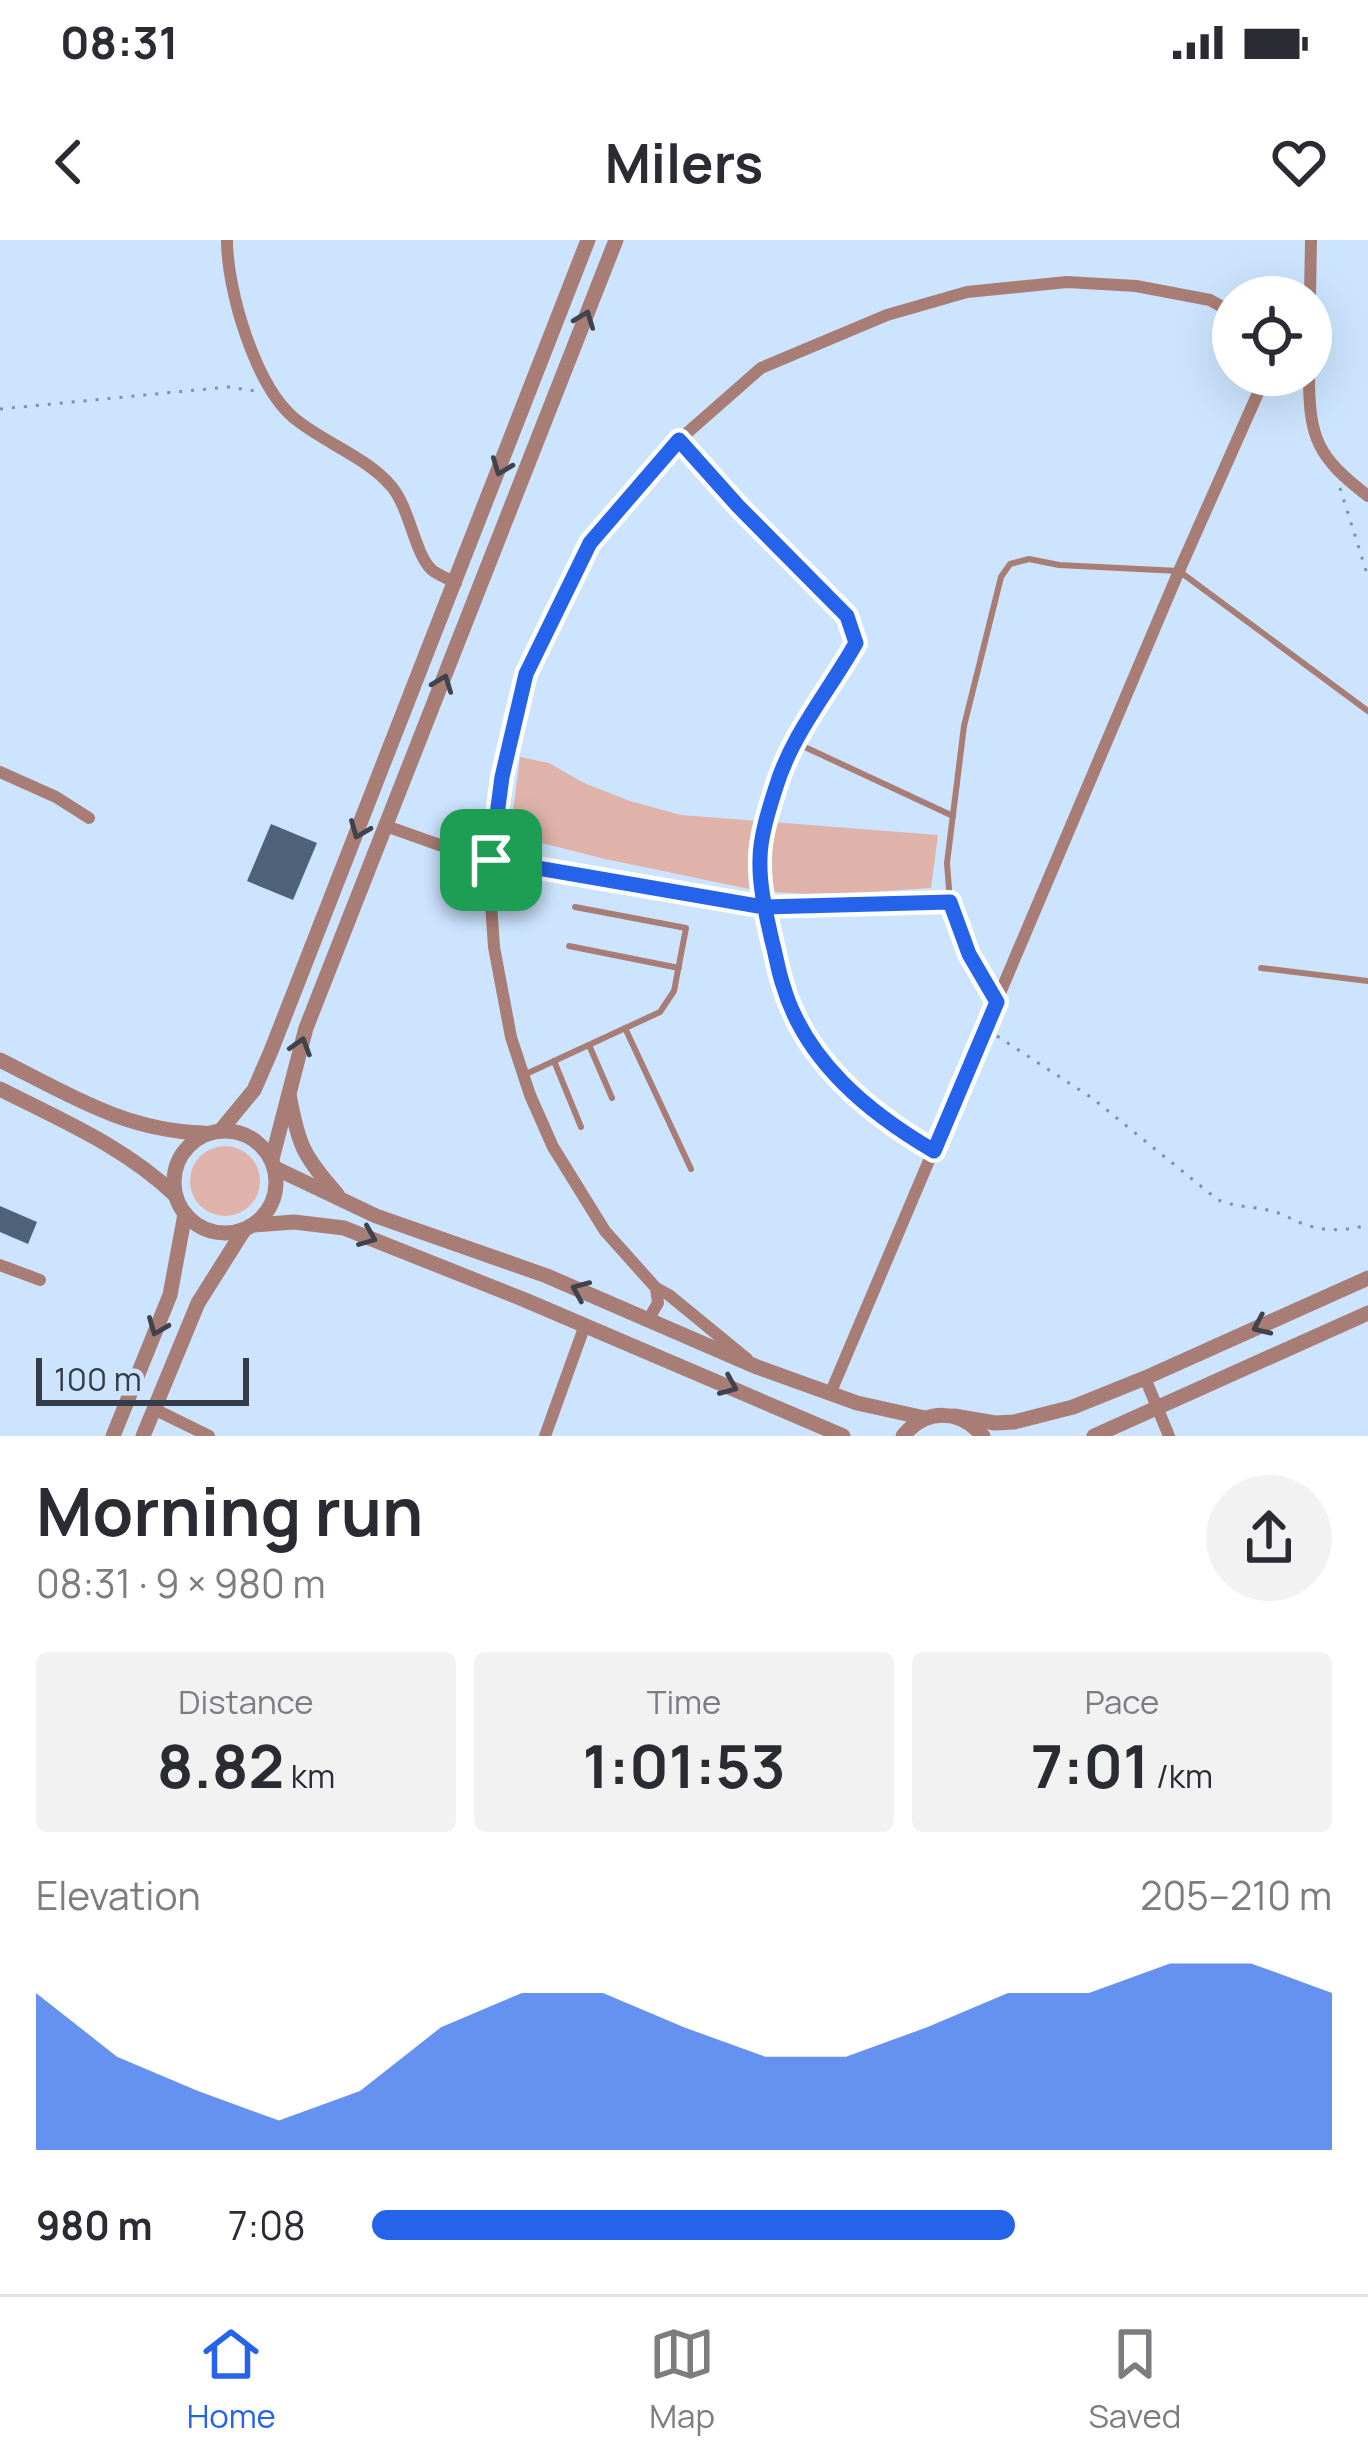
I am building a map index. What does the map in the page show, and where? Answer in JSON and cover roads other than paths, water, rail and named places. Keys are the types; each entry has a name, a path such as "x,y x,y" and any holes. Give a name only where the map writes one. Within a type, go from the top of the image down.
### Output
{"street":[{"path":"227,240 231,281 257,366 273,394 294,418 383,478 405,508 430,569 456,583"},
{"path":"588,240 271,1051 254,1090 214,1132 189,1145 177,1163 175,1195 185,1214 212,1232 294,1222 344,1228 585,1325 806,1428 843,1436"},
{"path":"143,1436 198,1303 249,1227 274,1200 273,1164 306,1028 616,240"},
{"path":"1310,240 1310,276"},
{"path":"757,1367 656,1288 605,1231 553,1148 523,1076 498,975 491,860 502,777 526,674 590,543 679,440 761,368 887,315 967,292 1067,281 1136,286 1212,301"},
{"path":"830,1394 1257,396"},
{"path":"1309,396 1312,428 1322,452 1368,496"},
{"path":"0,773 56,797 89,818"},
{"path":"386,826 491,860 764,907 783,988 817,1051 868,1108 934,1151"},
{"path":"0,1060 121,1119 156,1129 249,1136 261,1144 273,1164 376,1216 548,1276 830,1394 925,1418"},
{"path":"288,1090 307,1160 342,1201"},
{"path":"2,1094 114,1148 175,1195"},
{"path":"112,1436 170,1295 185,1214"},
{"path":"0,1265 40,1280"},
{"path":"903,1436 925,1418 944,1414 995,1423 1072,1407 1368,1278"},
{"path":"648,1320 658,1303 656,1288"},
{"path":"1094,1436 1368,1313"},
{"path":"545,1436 585,1325"},
{"path":"1144,1378 1169,1436"},
{"path":"154,1409 209,1436"},
{"path":"954,1416 972,1424 983,1436"}],"lane":[{"path":"679,440 847,616 856,643 794,742 776,785 759,857 764,907 950,902"},
{"path":"997,1002 969,954 950,902 947,863 964,726 1001,577 1010,564 1029,559 1179,571 1368,711"},
{"path":"794,742 953,816"},
{"path":"523,1076 660,1012 674,991 686,928 575,907"},
{"path":"569,946 679,968"},
{"path":"1261,968 1368,981"},
{"path":"625,1028 692,1169"},
{"path":"590,1045 612,1098"},
{"path":"554,1061 580,1127"}]}
